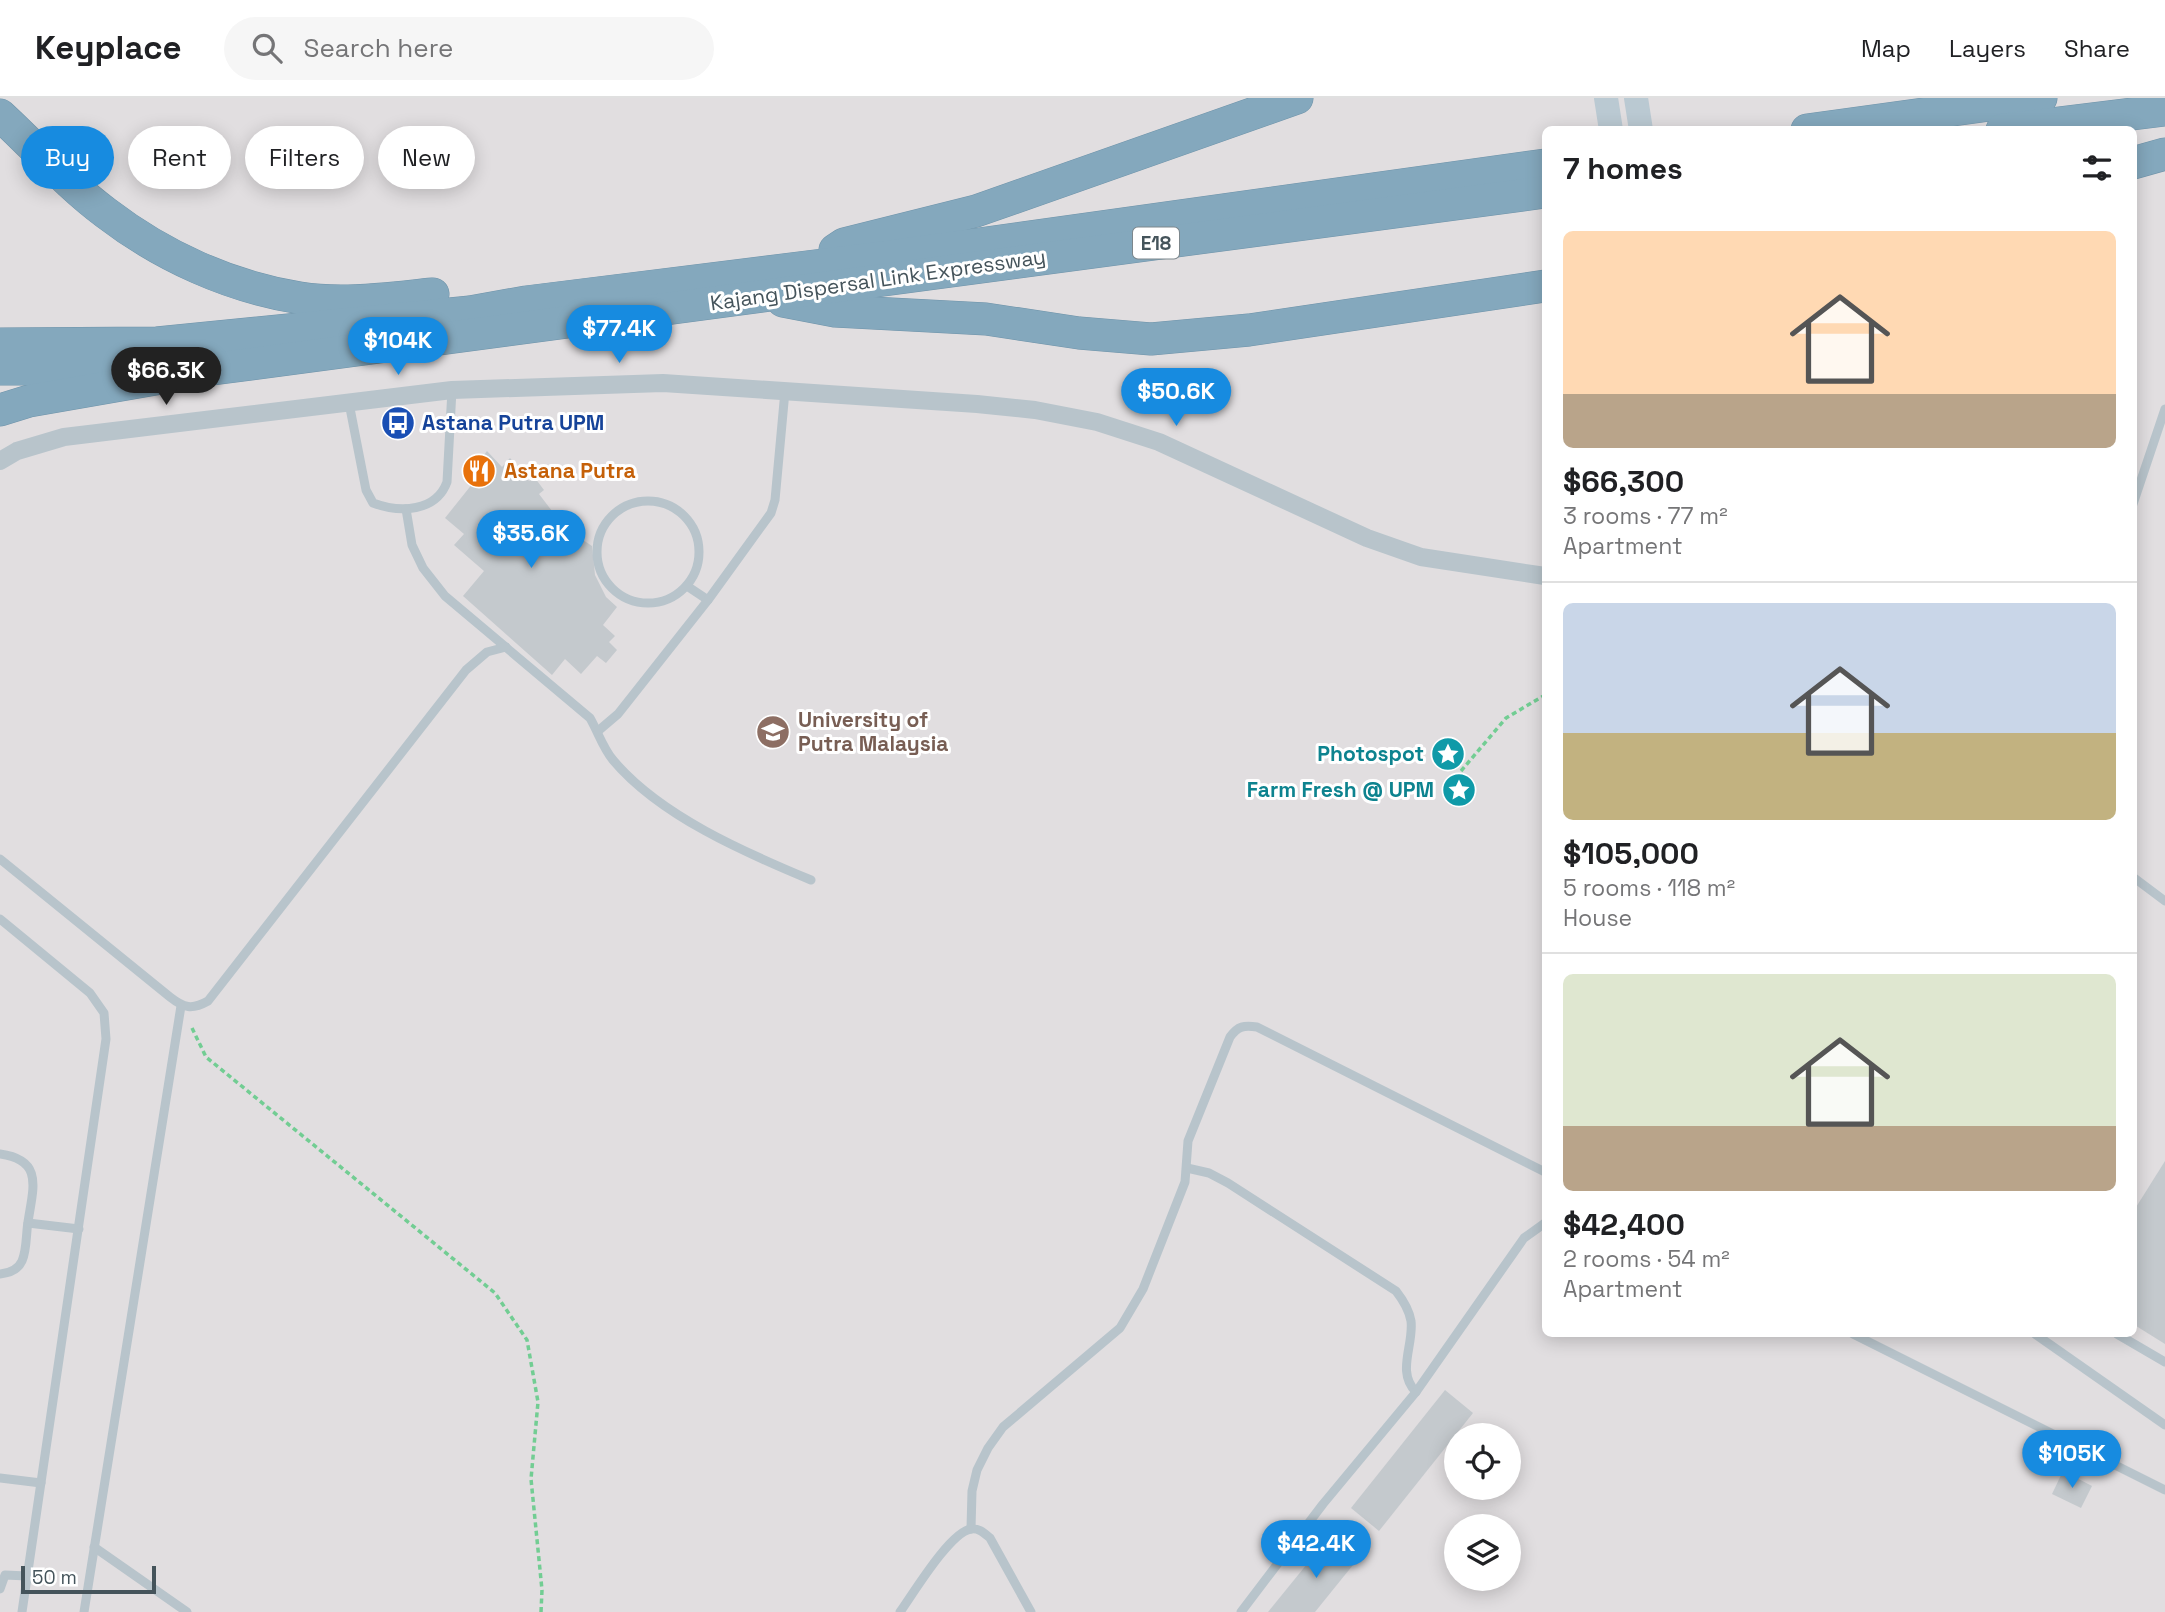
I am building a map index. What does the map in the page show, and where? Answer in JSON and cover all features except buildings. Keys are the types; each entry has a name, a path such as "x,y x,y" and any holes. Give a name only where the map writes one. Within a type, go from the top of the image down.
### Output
{"highway":[{"path":"814,265 844,244 976,211 1105,169 1297,98"},
{"path":"1836,126 2041,98"},
{"path":"2035,126 2165,110"},
{"path":"0,115 105,213 173,256 233,282 301,299 370,300 466,292 526,302"},
{"path":"2137,162 2165,154"},
{"name":"Kajang Dispersal Link Expressway","path":"0,344 157,343 470,312 526,302 1542,165"},
{"name":"Kajang Dispersal Link Expressway","path":"0,369 213,369 1542,192"},
{"path":"766,296 835,311 986,319 1079,333 1151,339 1249,330 1542,286"},
{"path":"0,410 29,401 213,369"}],"street":[{"path":"1606,98 1610,126"},
{"path":"1636,98 1640,126"},
{"path":"0,461 17,451 64,437 452,390 663,383 977,404 1035,410 1097,422 1203,460 1367,538 1421,557 1542,576"}],"lane":[{"path":"349,403 366,490 373,503 387,509 407,509 430,505 442,496 447,482 452,390"},
{"path":"598,732 618,714 708,600 771,513 775,500 785,391"},
{"path":"2137,492 2165,409"},
{"path":"640,501 658,501 675,508 688,519 699,544 697,570 687,586 674,597 657,603 639,603 622,597 609,585 600,570 598,543 609,519 623,507 640,501"},
{"path":"407,509 412,545 423,568 445,596 590,718 608,752 628,775 659,800 734,846 811,880"},
{"path":"687,586 708,600"},
{"path":"0,859 181,1006 195,1008 208,1001 466,670 487,652 506,647"},
{"path":"2137,880 2165,901"},
{"path":"0,919 90,993 104,1013 106,1039 22,1612"},
{"path":"84,1612 181,1006"},
{"path":"971,1529 972,1491 977,1470 1003,1427 1120,1328 1143,1289 1176,1208 1187,1168 1188,1141 1230,1037 1237,1028 1247,1025 1257,1027 1411,1102 1542,1170"},
{"path":"0,1154 17,1156 31,1169 34,1185 22,1262 11,1273 0,1274"},
{"path":"1187,1168 1209,1173 1228,1183 1396,1291 1407,1306 1411,1324 1407,1378 1416,1392"},
{"path":"28,1223 79,1229"},
{"path":"1241,1612 1324,1504 1416,1392 1524,1238 1542,1225"},
{"path":"1859,1337 2165,1490"},
{"path":"2039,1337 2165,1425"},
{"path":"2123,1337 2165,1363"},
{"path":"0,1478 41,1483"},
{"path":"900,1612 942,1555 961,1533 971,1529 981,1531 990,1538 1031,1612"},
{"path":"94,1547 187,1612"},
{"path":"0,1589 5,1575 27,1576"}],"path":[{"path":"1461,771 1506,718 1542,697"},
{"path":"181,1006 206,1058 495,1293 527,1340 538,1402 531,1479 542,1590 541,1612"}],"shaded area":[{"name":"University of Putra Malaysia","path":"0,98 2165,98 2165,1612 0,1612"}],"place":[{"name":"Astana Putra UPM","path":"398,423"},
{"name":"Astana Putra","path":"479,471"},
{"name":"University of Putra Malaysia","path":"773,732"},
{"name":"Photospot","path":"1448,754"},
{"name":"Farm Fresh @ UPM","path":"1459,790"}]}
